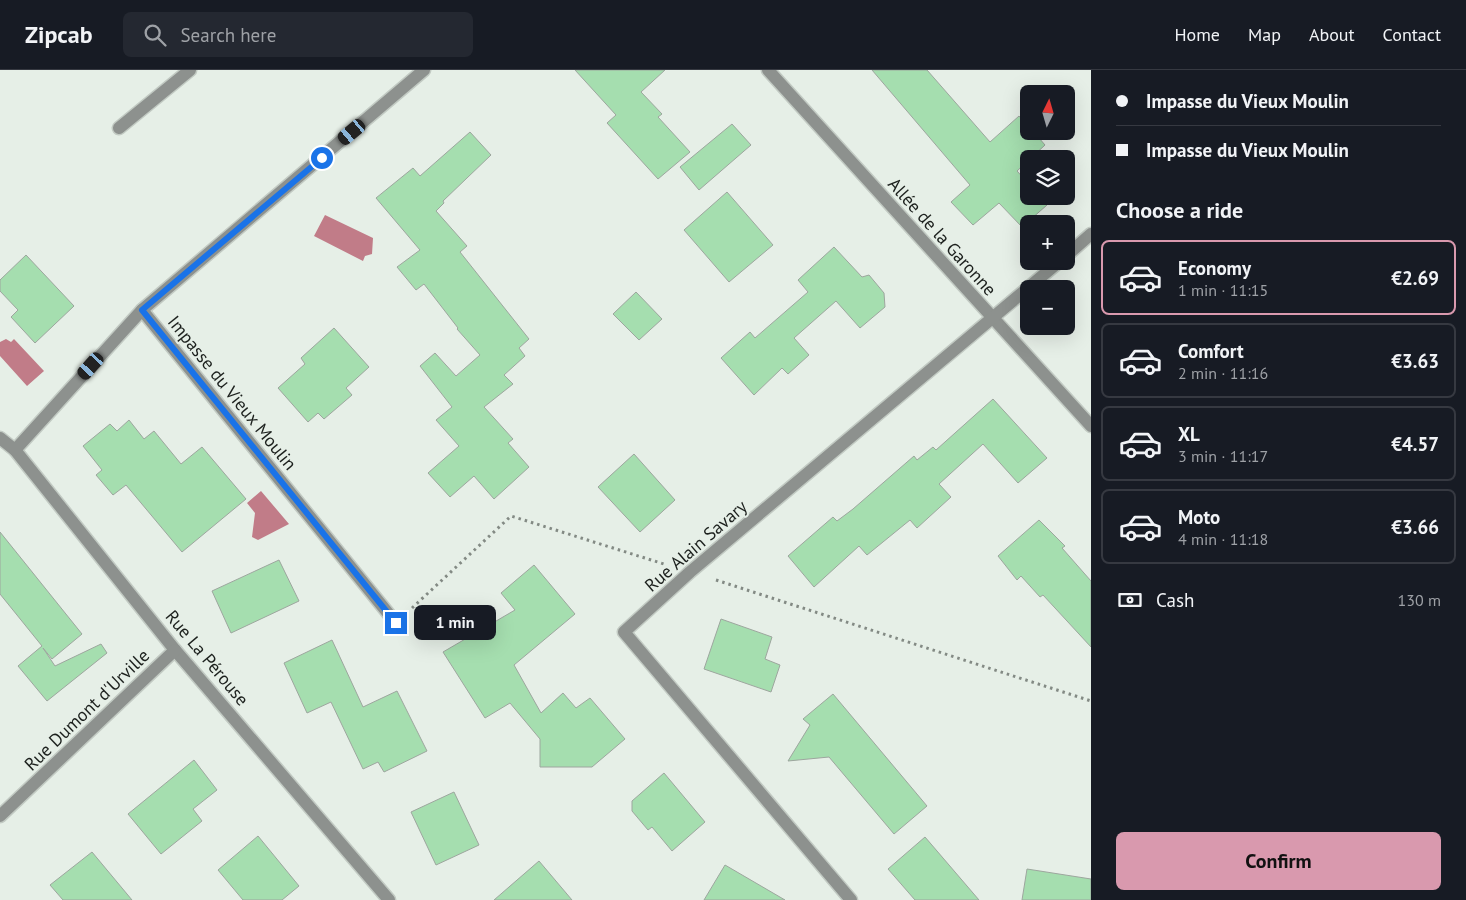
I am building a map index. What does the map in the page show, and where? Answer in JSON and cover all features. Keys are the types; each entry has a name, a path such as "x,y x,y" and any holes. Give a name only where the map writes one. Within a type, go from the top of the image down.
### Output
{"street":[{"path":"119,128 190,70"},
{"name":"Impasse du Vieux Moulin","path":"396,623 142,310 424,70"},
{"name":"Allée de la Garonne","path":"768,70 1091,426"},
{"path":"1075,248 1091,234"},
{"name":"Rue Alain Savary","path":"851,900 624,632 690,572 993,320 1050,270"},
{"path":"15,450 142,310"},
{"name":"Rue La Pérouse","path":"0,438 15,450 175,650 389,900"},
{"name":"Rue Dumont d'Urville","path":"0,816 175,650"}],"path":[{"path":"396,623 511,516 1091,701"}],"shaded area":[{"path":"325,215 373,238 372,254 365,256 363,261 314,236"},
{"path":"6,339 11,342 14,339 44,371 27,386 0,356 0,342"},
{"path":"261,491 289,524 258,540 252,537 255,513 247,503"}],"building":[{"path":"575,70 665,70 641,92 662,114 658,117 690,152 658,179 607,123 616,115"},
{"path":"872,70 927,70 990,142 1019,116 1020,140 1041,140 1045,145 1040,150 1020,150 1020,168 1017,171 1020,174 1020,205 1047,205 1036,215 1020,215 1020,225 999,203 973,225 951,202 970,185"},
{"path":"732,124 751,145 699,190 680,167"},
{"path":"470,132 491,155 443,201 444,203 436,211 467,246 460,252 529,339 519,348 525,356 504,375 513,384 484,407 513,439 508,443 529,467 494,499 474,476 450,497 428,473 459,446 436,420 452,407 420,366 435,353 456,376 480,355 457,329 424,284 416,290 397,267 420,250 376,198 413,168 420,176"},
{"path":"727,192 773,245 729,282 684,230"},
{"path":"834,247 862,277 869,275 884,293 885,307 860,328 836,301 794,338 809,355 788,374 782,368 754,395 721,358 750,332 755,338 808,292 798,280"},
{"path":"26,255 74,306 35,343 11,317 18,310 0,291 0,280"},
{"path":"636,292 662,319 639,340 613,314"},
{"path":"334,328 369,367 346,388 352,395 324,419 318,413 308,422 278,388 305,364 301,358"},
{"path":"993,399 1047,458 1018,483 983,444 939,484 951,497 917,528 910,520 867,555 859,546 814,587 788,556 833,517 837,521 853,509 914,456 917,460 933,447 936,450"},
{"path":"129,420 144,439 154,431 181,464 202,447 246,499 182,552 126,485 113,495 96,475 102,470 83,446 110,424 117,431"},
{"path":"634,454 675,500 640,532 598,487"},
{"path":"1039,520 1065,546 1062,548 1091,581 1091,647 1043,595 1040,597 1021,576 1017,580 998,556"},
{"path":"0,532 82,634 52,659 43,648 55,666 101,644 107,653 47,701 18,666 42,646 0,594"},
{"path":"279,560 299,601 231,633 212,591"},
{"path":"534,565 575,614 514,665 541,713 563,693 576,708 590,698 625,739 592,767 540,767 540,739 510,703 485,718 443,652 515,610 501,593"},
{"path":"721,619 772,637 765,659 780,665 771,692 704,669"},
{"path":"332,640 363,707 397,691 427,751 384,772 378,762 363,769 331,702 307,713 284,663"},
{"path":"833,694 927,806 894,834 829,757 788,761 810,725 803,719"},
{"path":"194,760 217,790 193,809 202,821 161,854 128,814"},
{"path":"664,773 705,822 672,851 652,827 648,830 632,811 632,801"},
{"path":"454,792 479,845 436,865 411,812"},
{"path":"258,836 299,886 282,900 243,900 218,870"},
{"path":"925,837 979,900 915,900 888,869"},
{"path":"92,852 132,900 63,900 50,885"},
{"path":"539,861 572,900 494,900"},
{"path":"725,865 785,900 704,900"},
{"path":"1027,869 1091,879 1091,900 1022,900"}],"route":[{"path":"322,158 142,310 396,623"}]}
